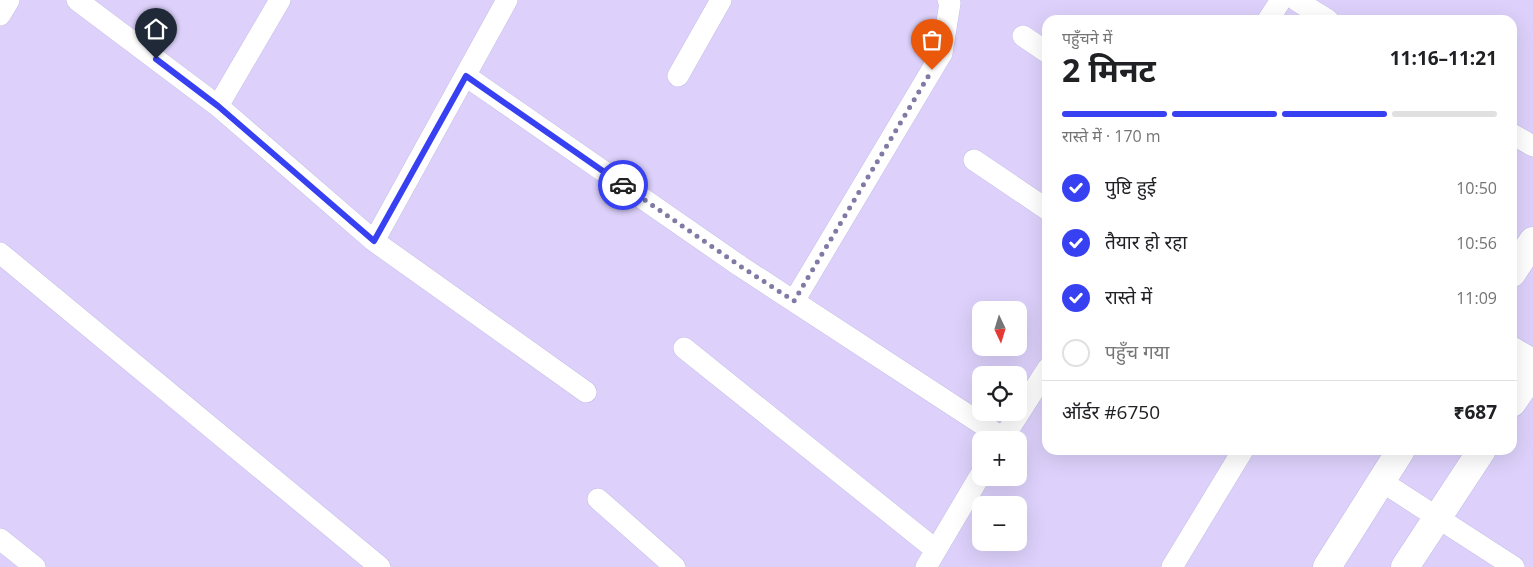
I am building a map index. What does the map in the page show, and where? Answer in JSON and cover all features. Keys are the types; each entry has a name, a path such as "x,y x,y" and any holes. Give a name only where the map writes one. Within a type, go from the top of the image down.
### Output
{"street":[{"path":"0,16 9,0"},
{"path":"77,0 218,106 374,241 586,392"},
{"path":"218,106 280,0"},
{"path":"374,241 508,0"},
{"path":"678,76 721,0"},
{"path":"794,301 942,53 950,3 948,0"},
{"path":"1271,15 1281,0"},
{"path":"1296,0 1320,15"},
{"path":"1023,36 1042,48"},
{"path":"466,76 732,260 990,431"},
{"path":"1517,137 1533,146"},
{"path":"974,160 1042,206"},
{"path":"1517,265 1533,241"},
{"path":"0,253 380,567"},
{"path":"684,348 931,558 974,486"},
{"path":"1517,354 1533,364"},
{"path":"1517,396 1533,372"},
{"path":"1007,431 1042,377"},
{"path":"1172,567 1239,455"},
{"path":"1327,567 1398,455"},
{"path":"1406,567 1479,455"},
{"path":"1381,481 1514,567"},
{"path":"598,499 675,567"},
{"path":"0,539 35,567"}],"shaded area":[{"path":"0,0 1533,0 1533,567 0,567"}],"way so far":[{"path":"623,185 794,301 932,70"}],"route":[{"path":"156,59 218,106 374,241 466,76 623,185"}]}
